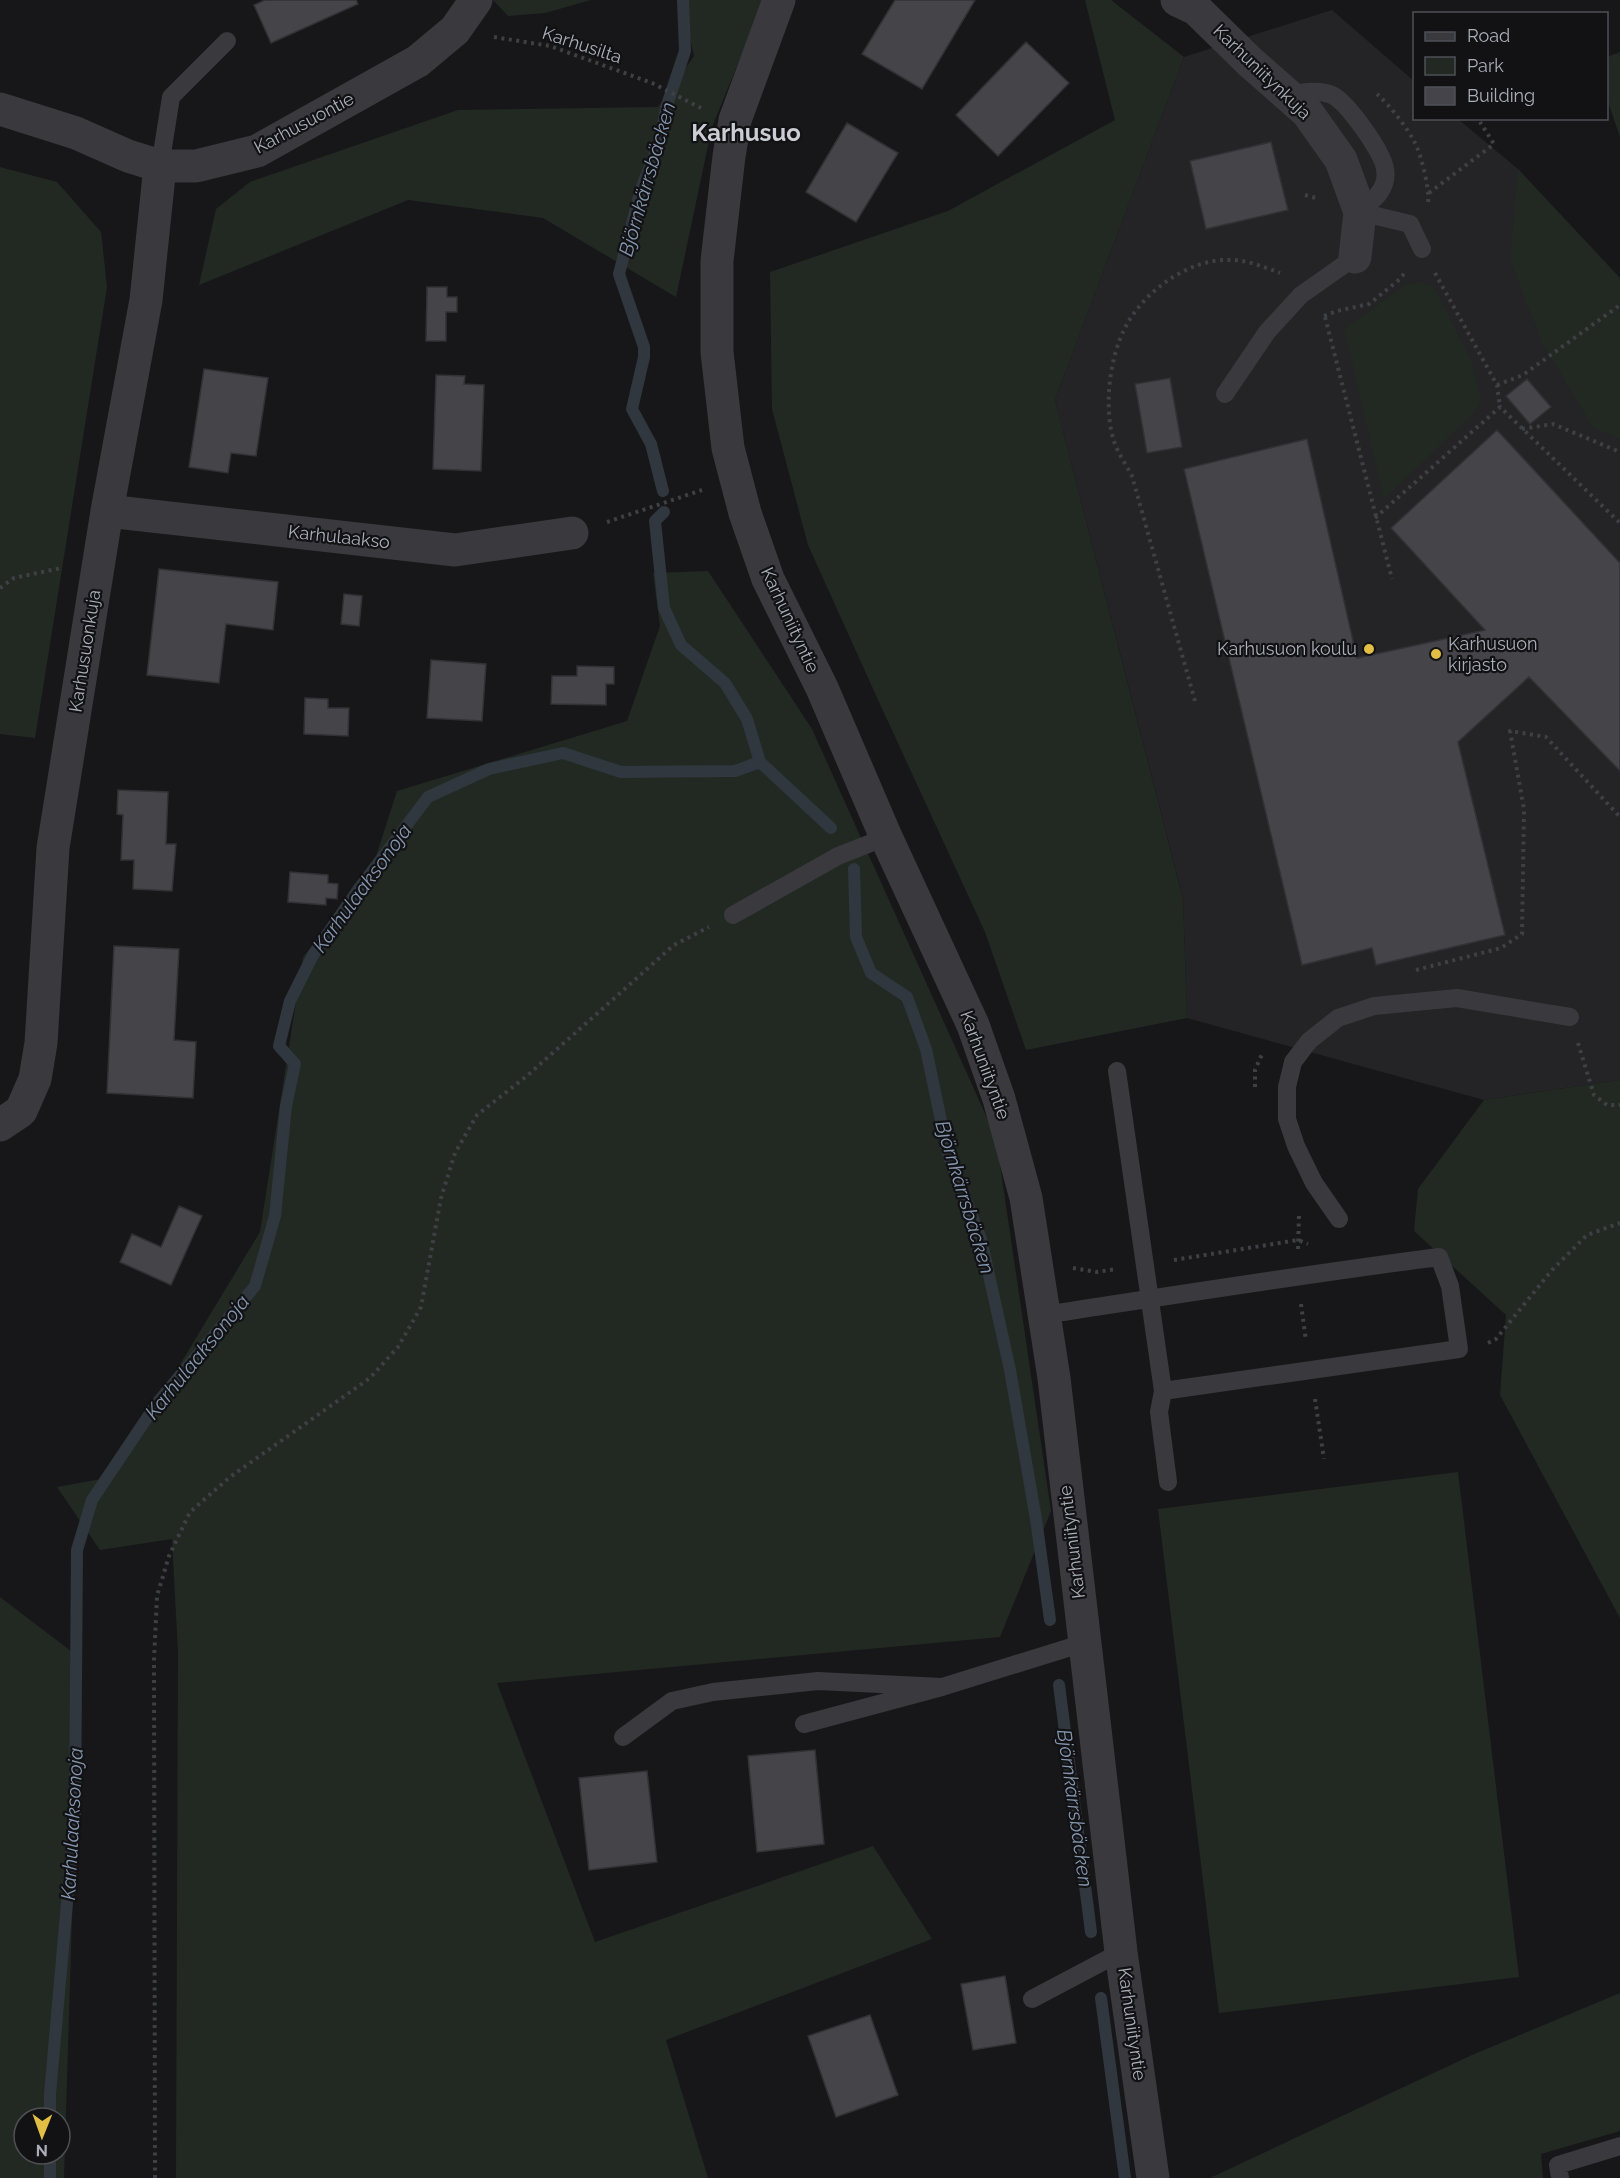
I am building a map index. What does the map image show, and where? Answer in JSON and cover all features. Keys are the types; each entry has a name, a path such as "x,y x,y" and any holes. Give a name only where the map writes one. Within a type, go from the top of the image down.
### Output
{"street":[{"name":"Karhusuontie","path":"0,109 76,133 128,156 160,166 196,166 257,151 418,61 455,30 476,0"},
{"name":"Karhuniityntie","path":"779,0 735,120 717,261 717,352 728,448 745,513 768,579 822,688 886,837 973,1025 999,1099 1026,1198 1053,1378 1121,1952 1154,2178"},
{"name":"Karhuniitynkuja","path":"1177,0 1196,9 1307,112 1341,160 1360,212 1355,257"},
{"name":"Karhusuonkuja","path":"0,1125 21,1111 35,1078 41,1043 53,848 106,511 146,300 160,166"},
{"name":"Karhulaakso","path":"106,511 455,550 572,533"}],"lane":[{"path":"160,166 171,97 227,41"},
{"path":"1360,212 1410,224 1422,249"},
{"path":"1225,394 1266,333 1300,295 1355,257"},
{"path":"733,915 838,856 886,837"},
{"path":"1339,1219 1314,1183 1296,1146 1287,1119 1287,1087 1293,1062 1309,1041 1338,1018 1374,1006 1457,998 1570,1017"},
{"path":"1117,1071 1163,1391 1159,1412 1168,1482"},
{"path":"1044,1315 1439,1257 1450,1286 1459,1349 1163,1391"},
{"path":"804,1724 942,1687 1084,1644"},
{"path":"623,1737 672,1701 713,1692 818,1681 942,1687"},
{"path":"1032,1999 1121,1952"},
{"path":"1560,2178 1558,2164 1620,2146"}],"path":[{"name":"Karhusilta","path":"455,30 550,46 652,83 695,106"},
{"path":"1429,193 1494,144 1480,122"},
{"path":"1422,249 1497,385 1500,407 1620,523"},
{"path":"1195,701 1132,476 1114,444 1109,411 1114,357 1124,328 1137,309 1155,290 1199,264 1228,260 1281,273"},
{"path":"1497,385 1523,375 1620,305"},
{"path":"1325,317 1392,579"},
{"path":"1375,518 1500,407"},
{"path":"1522,429 1553,424 1620,452"},
{"path":"572,533 735,478"},
{"path":"0,588 14,578 100,560"},
{"path":"1524,809 1510,731 1546,737 1620,817"},
{"path":"156,2178 154,1660 157,1596 169,1556 190,1512 230,1477 370,1378 398,1347 421,1307 441,1198 455,1153 477,1115 528,1075 674,945 733,915"},
{"path":"1570,1017 1594,1095 1607,1105 1620,1105"},
{"path":"1459,1349 1485,1345 1496,1339 1552,1270 1587,1235 1620,1223"}],"shaded area":[{"name":"Karhusuon koulu","path":"1332,10 1413,80 1413,120 1459,120 1518,169 1620,278 1620,1080 1484,1100 1187,1018 1183,898 1055,400 1184,57"}],"green space":[{"path":"493,0 591,0 545,13 508,16"},
{"path":"681,0 764,0 712,127 676,297 543,218 408,200 199,285 216,209 250,182 458,110 658,107 694,56"},
{"path":"1085,0 1111,0 1184,57 1055,400 1183,899 1187,1018 1026,1050 985,932 808,545 772,409 770,272 948,211 1115,120"},
{"path":"1620,52 1620,137 1608,102 1608,57"},
{"path":"0,167 57,182 101,232 107,287 35,738 0,734"},
{"path":"1518,169 1620,278 1620,438 1593,428 1543,344 1510,260"},
{"path":"1418,282 1431,286 1436,291 1471,360 1481,399 1472,415 1384,499 1344,329 1406,285"},
{"path":"708,571 812,729 996,1138 1051,1511 1000,1637 497,1683 595,1942 873,1846 932,1939 666,2040 708,2178 176,2178 178,1652 172,1539 100,1550 57,1487 112,1477 260,1232 303,957 370,875 397,791 627,721 660,626 653,573"},
{"path":"1620,1080 1620,1618 1500,1395 1506,1315 1414,1231 1418,1189 1484,1100"},
{"path":"1458,1472 1519,1977 1219,2013 1158,1509"},
{"path":"0,1597 80,1658 66,2106 12,2106 12,2166 64,2166 64,2178 0,2178"},
{"path":"1620,1993 1620,2131 1541,2154 1543,2178 1210,2178 1472,2055"}],"building":[{"path":"265,0 356,0 358,4 271,43 254,5"},
{"path":"895,0 975,0 922,89 862,54"},
{"path":"1026,42 1069,83 998,156 956,115"},
{"path":"847,123 898,153 856,222 806,192"},
{"path":"1271,142 1288,210 1206,229 1190,161"},
{"path":"427,287 447,287 447,297 457,297 457,312 446,312 446,341 426,341"},
{"path":"204,369 268,378 256,456 231,453 228,473 189,467"},
{"path":"436,375 465,376 464,384 484,385 481,471 433,469"},
{"path":"1170,378 1182,447 1147,453 1135,384"},
{"path":"1527,379 1551,407 1530,424 1506,396"},
{"path":"1497,430 1620,563 1620,771 1529,677 1458,742 1505,935 1376,965 1372,948 1302,965 1184,469 1307,439 1357,658 1485,630 1391,528"},
{"path":"159,569 278,582 273,630 226,624 219,683 147,675"},
{"path":"344,594 362,596 359,626 341,624"},
{"path":"431,660 486,664 482,721 427,718"},
{"path":"577,666 614,667 614,684 606,684 606,705 551,704 552,676 577,676"},
{"path":"305,698 328,699 328,708 349,708 348,736 304,734"},
{"path":"118,790 168,792 166,844 176,844 172,891 133,889 134,860 121,860 123,815 117,814"},
{"path":"290,872 328,875 328,883 338,884 337,899 326,898 326,905 288,902"},
{"path":"114,946 179,949 174,1040 196,1042 193,1098 107,1093"},
{"path":"179,1206 202,1216 171,1285 120,1262 132,1234 161,1247"},
{"path":"815,1750 824,1844 757,1852 748,1756"},
{"path":"647,1771 657,1862 589,1870 579,1778"},
{"path":"1005,1976 1016,2043 973,2050 961,1984"},
{"path":"870,2015 898,2095 836,2117 808,2036"}],"waterway":[{"name":"Björnkärrsbäcken","path":"663,491 651,444 632,409 644,357 644,347 619,274 641,189 660,141 666,108 685,51 683,0"},
{"name":"Björnkärrsbäcken","path":"664,512 655,521 664,608 681,645 725,683 747,719 760,762 831,828"},
{"name":"Karhulaaksonoja","path":"50,2106 75,1813 77,1550 92,1500 157,1403 255,1286 275,1216 286,1106 295,1064 279,1046 290,1001 313,955 360,887 428,797 489,769 563,753 621,772 735,771 760,762"},
{"name":"Björnkärrsbäcken","path":"854,869 856,937 871,973 907,997 926,1049 948,1154 981,1239 1010,1370 1036,1519 1050,1620"},
{"name":"Björnkärrsbäcken","path":"1059,1685 1091,1932"},
{"name":"Björnkärrsbäcken","path":"1101,1998 1125,2178"},
{"name":"Karhulaaksonoja","path":"50,2166 50,2178"}],"place":[{"name":"Karhusuon koulu","path":"1369,649"},
{"name":"Karhusuon kirjasto","path":"1436,654"}],"district":[{"name":"Karhusuo","path":"746,133"}]}
